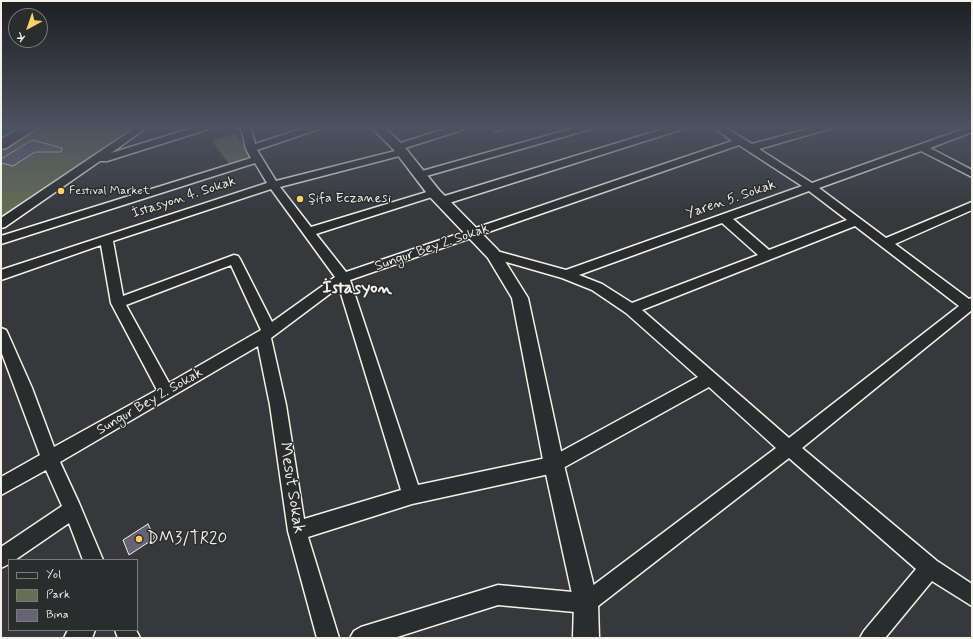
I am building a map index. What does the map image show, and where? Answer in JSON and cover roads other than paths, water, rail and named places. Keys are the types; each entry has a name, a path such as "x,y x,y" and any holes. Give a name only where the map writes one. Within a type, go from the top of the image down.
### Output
{"street":[{"path":"1,224 100,156"},
{"path":"89,163 112,156"},
{"path":"1,240 249,156"},
{"path":"255,156 273,185 344,278 412,496"},
{"name":"İstasyon 4. Sokak","path":"1,275 273,185 379,156"},
{"path":"404,156 438,197 493,254 520,298 554,465 586,603 586,638"},
{"path":"419,175 486,156"},
{"path":"308,232 438,197 580,156"},
{"name":"Sungur Bey 2. Sokak","path":"1,486 266,334 344,278 474,233 710,156"},
{"path":"361,638 498,595 586,603 789,448 970,304 812,188 764,156"},
{"name":"Yaren 5. Sokak","path":"566,274 901,156"},
{"path":"938,156 972,174"},
{"path":"885,243 972,206"},
{"path":"724,218 766,255"},
{"path":"631,309 856,221"},
{"path":"106,239 118,303 166,392"},
{"path":"493,254 566,274 597,287 631,309 789,448 930,568 972,596"},
{"name":"Mesut Sokak","path":"118,303 234,259 266,334 297,531 328,638"},
{"path":"1,334 24,388 50,459 73,509 93,559"},
{"path":"297,531 412,496 554,465 711,378"},
{"path":"1,558 73,509"},
{"path":"871,638 930,568"},
{"path":"75,638 84,631"}],"place":[{"name":"Festival Market","path":"61,191"},
{"name":"Şifa Eczanesi","path":"300,199"},
{"name":"DM3/TR20","path":"139,539"}],"district":[{"name":"İstasyon","path":"357,289"}]}
